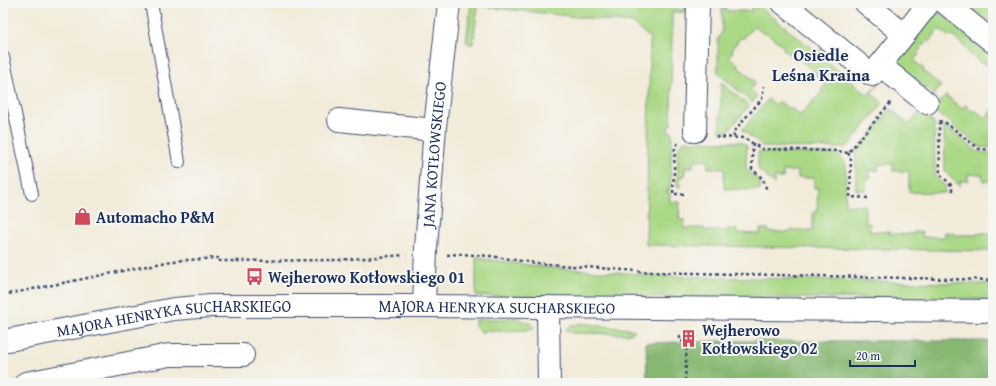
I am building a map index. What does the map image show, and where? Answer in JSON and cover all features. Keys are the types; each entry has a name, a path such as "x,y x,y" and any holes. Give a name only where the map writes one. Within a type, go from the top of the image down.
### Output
{"street":[{"name":"JANA KOTŁOWSKIEGO","path":"424,306 434,130 449,3"},
{"path":"695,137 698,3"},
{"path":"783,3 872,75 929,3"},
{"path":"866,3 904,35"},
{"path":"945,3 993,42"},
{"path":"880,65 931,110"},
{"path":"339,120 434,130"},
{"name":"MAJORA HENRYKA SUCHARSKIEGO","path":"3,341 174,309 211,306 424,306 993,311"},
{"path":"548,307 549,383"},
{"path":"26,383 169,355 243,355"}],"lane":[{"path":"151,3 179,162"},
{"path":"3,57 32,194"}],"path":[{"path":"734,137 734,131 762,99 764,86"},
{"path":"848,153 893,100"},
{"path":"931,110 941,122 946,123 979,149 993,150"},
{"path":"941,122 940,174 952,186 952,194"},
{"path":"684,194 673,194 674,147 695,137 734,137 744,138 762,149 838,151 848,153 851,157 850,197 870,198"},
{"path":"753,144 752,169 763,179 767,190"},
{"path":"3,295 172,261 218,258 218,261 230,262 338,260 426,254 476,255 535,263 650,272 993,280"},
{"path":"680,336 680,342 687,342 685,383"}],"green space":[{"path":"471,3 646,3 664,5 665,3 673,3 681,11 686,5 689,12 672,12 671,125 668,126 668,131 672,132 670,190 667,190 667,193 670,193 670,202 680,202 679,219 684,220 684,228 704,228 705,231 728,231 728,229 736,229 737,233 760,234 760,229 768,229 768,232 813,230 813,212 817,211 818,188 814,188 814,178 798,178 798,171 783,171 783,178 774,178 774,184 758,169 758,152 837,154 846,163 845,205 865,205 865,223 870,223 869,231 890,232 890,234 914,234 914,232 922,232 922,237 945,237 945,232 953,233 954,235 993,233 993,251 646,245 650,38 632,23 478,6 473,44 470,44 466,42"},
{"path":"706,3 725,3 726,11 752,11 752,3 757,3 817,53 822,47 827,51 822,58 868,95 881,80 871,93 883,103 850,144 844,148 764,147 742,130 768,99 776,105 779,101 800,115 822,92 821,90 826,84 815,75 817,74 799,59 797,61 783,49 784,47 766,32 764,34 754,26 743,39 741,37 732,49 733,51 729,57 739,65 738,67 756,82 750,90 757,96 752,103 718,73 718,39 722,32 722,5 706,5"},
{"path":"956,3 985,3 993,9 993,23 989,21 985,26"},
{"path":"935,12 939,12 993,55 993,70 984,62 982,64 968,52 969,50 951,35 949,37 939,29 929,42 927,41 917,53 919,54 914,61 924,69 923,71 941,86 934,95 897,65 896,62"},
{"path":"721,82 749,106 727,132 720,132"},
{"path":"946,95 962,109 965,105 974,112 975,110 985,118 993,109 993,148 980,147 934,110"},
{"path":"891,109 909,125 920,111 934,123 935,176 945,186 945,193 909,192 909,171 893,171 893,164 879,164 878,171 870,170 870,179 866,180 866,190 856,190 856,152"},
{"path":"944,125 978,152 993,153 993,181 983,181 983,175 968,174 968,181 960,181 960,186 945,172"},
{"path":"684,141 742,142 747,146 746,169 760,182 760,190 724,189 724,168 708,168 708,161 694,160 693,167 685,167 685,176 681,176 680,187 677,187 678,148"},
{"path":"476,258 543,267 667,276 993,284 993,299 476,296"},
{"path":"516,318 530,323 535,328 526,330 481,332 475,326 475,320"},
{"path":"581,323 635,330 631,334 573,333 565,330 570,326"},
{"path":"721,341 993,341 993,383 647,383 646,343"}],"place":[{"name":"Automacho P&M","path":"83,217"},
{"name":"Wejherowo Kotłowskiego 01","path":"255,277"},
{"name":"Wejherowo Kotłowskiego 02","path":"689,339"}],"district":[{"name":"Osiedle Leśna Kraina","path":"821,65"}]}
